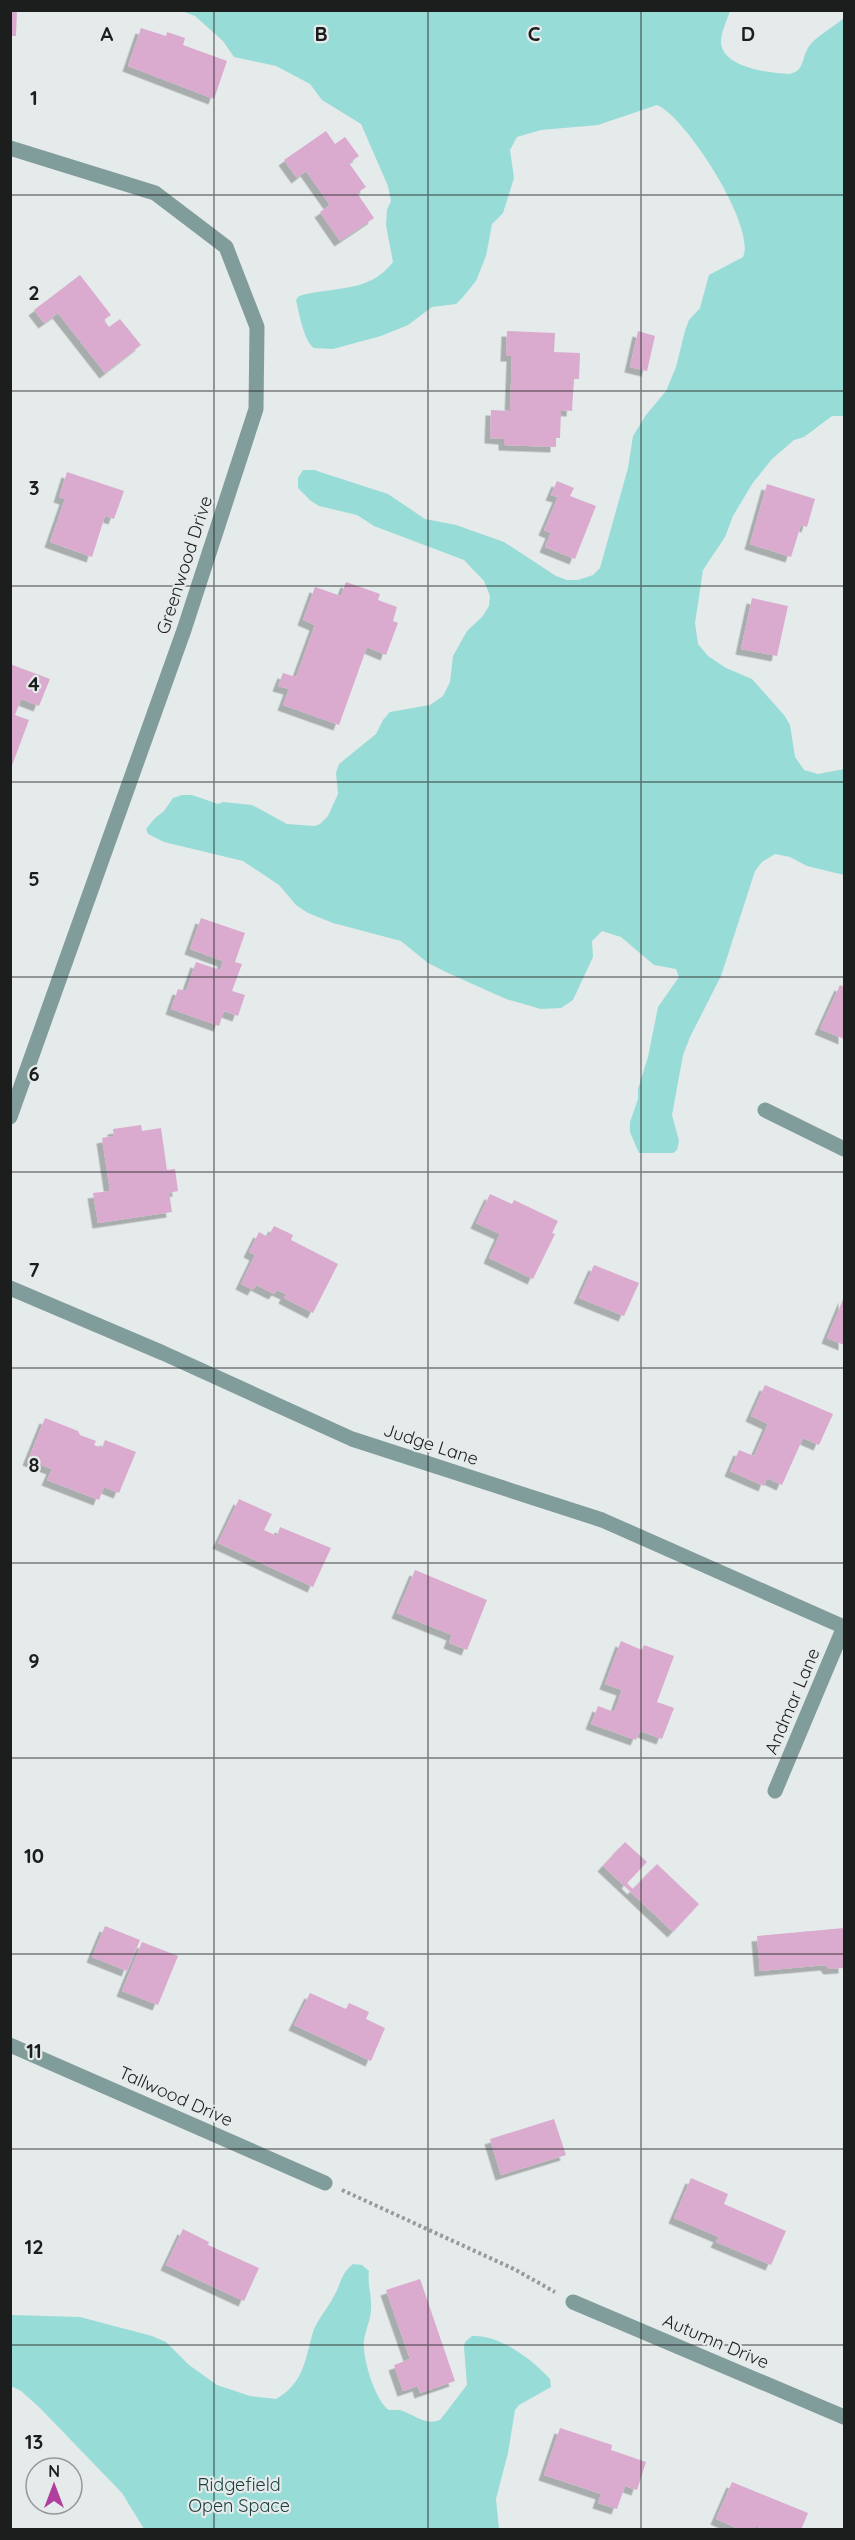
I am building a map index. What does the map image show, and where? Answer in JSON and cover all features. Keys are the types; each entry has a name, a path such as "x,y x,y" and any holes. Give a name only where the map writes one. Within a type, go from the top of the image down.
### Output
{"street":[{"name":"Greenwood Drive","path":"10,148 155,193 226,247 257,327 256,409 184,630 10,1117"},
{"path":"765,1110 844,1149"},
{"name":"Judge Lane","path":"10,1288 163,1353 352,1439 602,1521 844,1627"},
{"name":"Andmar Lane","path":"775,1791 844,1627"},
{"name":"Tallwood Drive","path":"10,2045 325,2183"},
{"name":"Autumn Drive","path":"573,2302 844,2417"}],"path":[{"path":"325,2183 514,2269 573,2302"}],"green space":[{"path":"182,11 730,11 721,42 723,51 729,58 759,70 789,74 801,66 807,49 813,41 844,18 844,416 832,416 804,437 794,440 772,459 752,484 733,516 725,537 703,570 695,623 698,644 708,656 726,668 752,679 784,715 790,725 795,757 804,770 818,774 844,769 844,875 807,866 790,857 775,854 762,862 755,871 721,976 683,1055 672,1115 679,1141 677,1150 673,1153 639,1153 630,1132 630,1122 638,1099 638,1089 648,1057 658,1007 679,977 676,969 654,965 621,937 602,931 592,941 593,957 573,1000 561,1008 541,1009 506,999 448,973 428,963 401,941 333,923 308,913 296,905 279,885 243,861 164,842 148,834 146,829 173,798 182,795 192,795 218,804 223,802 252,805 287,824 315,826 320,824 328,816 338,794 336,773 339,764 376,734 390,712 430,705 443,696 450,682 453,656 467,631 483,616 489,606 490,596 484,581 464,560 374,526 357,515 319,506 298,488 298,478 303,470 314,470 388,494 425,519 456,525 504,542 556,576 567,580 578,580 593,575 600,568 628,468 633,436 646,415 666,391 676,367 689,320 700,308 709,275 743,257 744,242 739,222 716,174 700,150 669,113 657,105 598,125 541,130 517,137 510,150 514,178 503,213 492,224 486,256 476,281 463,297 456,304 432,307 408,325 381,336 333,349 314,348 305,333 296,300 299,296 361,284 373,279 393,262 386,225 387,210 391,201 388,186 361,124 322,100 310,84 297,77 276,66 234,57 223,41 195,16"},
{"name":"Ridgefield Open Space","path":"353,2264 362,2265 369,2271 371,2309 364,2341 365,2357 374,2388 389,2410 400,2410 429,2422 440,2420 467,2385 464,2347 465,2342 472,2336 493,2339 515,2350 550,2379 551,2387 519,2405 515,2410 508,2453 496,2499 499,2529 144,2529 122,2493 40,2408 21,2391 11,2386 11,2315 80,2317 152,2336 166,2342 189,2365 217,2385 250,2396 276,2399 285,2393 298,2378 313,2332 344,2275"}],"building":[{"path":"10,10 17,10 16,36 10,36"},
{"path":"141,28 166,36 167,32 185,38 183,45 227,61 214,99 128,66"},
{"path":"326,131 335,144 345,137 359,156 349,163 366,187 357,193 374,218 340,241 320,212 330,205 306,171 297,178 284,160"},
{"path":"80,275 111,315 104,320 109,327 120,319 141,345 105,373 58,313 44,323 34,310"},
{"path":"507,331 555,333 554,352 580,353 579,379 574,379 572,411 561,410 560,438 556,438 556,447 504,445 504,439 490,438 491,410 510,411 512,356 506,356"},
{"path":"638,331 655,336 647,371 630,367"},
{"path":"67,472 124,491 114,519 105,516 92,557 50,542 65,499 59,497"},
{"path":"557,481 574,488 570,496 596,506 575,559 545,547 551,533 544,530 558,497 551,495"},
{"path":"767,484 815,499 807,527 801,525 791,557 750,544"},
{"path":"346,582 380,594 378,600 397,607 393,621 398,623 386,655 367,647 339,725 283,705 289,689 278,686 283,673 296,677 315,625 303,620 315,587 341,596"},
{"path":"752,598 788,606 777,656 741,649"},
{"path":"10,664 50,679 39,706 21,699 15,715 29,720 11,768"},
{"path":"201,918 245,933 235,962 242,964 232,991 245,995 238,1016 224,1011 219,1026 171,1009 178,989 186,991 196,962 220,970 223,961 190,949"},
{"path":"840,985 844,987 844,1039 820,1029"},
{"path":"141,1125 142,1131 161,1128 167,1170 175,1169 178,1191 169,1193 172,1212 98,1223 93,1193 110,1191 102,1138 114,1136 113,1129"},
{"path":"490,1194 512,1204 514,1200 558,1221 552,1233 555,1234 533,1279 489,1258 500,1234 476,1223"},
{"path":"274,1226 293,1235 291,1240 338,1264 313,1313 284,1298 286,1294 277,1290 274,1294 256,1285 253,1290 241,1284 255,1255 249,1252 259,1232 268,1237"},
{"path":"594,1265 639,1283 624,1316 579,1298"},
{"path":"844,1297 844,1345 827,1338"},
{"path":"765,1385 833,1414 819,1445 803,1438 782,1485 767,1478 764,1486 730,1471 739,1450 754,1456 768,1424 751,1416"},
{"path":"45,1418 78,1431 80,1435 96,1441 94,1445 102,1448 105,1440 136,1452 119,1493 104,1487 99,1500 47,1480 52,1469 28,1460"},
{"path":"239,1499 272,1514 264,1530 277,1536 280,1527 331,1548 313,1587 218,1543"},
{"path":"415,1570 487,1600 467,1650 449,1643 452,1635 397,1613"},
{"path":"621,1641 642,1650 644,1645 674,1656 657,1702 674,1708 662,1739 640,1731 636,1740 591,1724 598,1706 614,1712 622,1690 605,1684"},
{"path":"625,1842 647,1862 627,1883 633,1889 657,1864 699,1904 673,1932 603,1866"},
{"path":"105,1926 140,1940 127,1971 92,1957"},
{"path":"844,1928 844,1968 829,1969 826,1965 760,1971 757,1936"},
{"path":"142,1942 178,1956 158,2005 122,1991"},
{"path":"310,1993 346,2009 349,2003 369,2012 366,2019 385,2028 371,2061 294,2025"},
{"path":"554,2119 566,2155 501,2175 490,2139"},
{"path":"691,2178 728,2194 724,2204 786,2231 771,2265 716,2242 719,2237 674,2218"},
{"path":"183,2229 209,2242 208,2245 259,2268 244,2301 166,2265"},
{"path":"420,2279 455,2381 420,2393 418,2386 403,2391 394,2365 410,2359 386,2290"},
{"path":"560,2428 612,2445 611,2450 646,2462 637,2490 625,2486 617,2509 598,2503 601,2494 544,2475"},
{"path":"732,2482 808,2513 801,2530 764,2530 756,2526 755,2530 741,2530 716,2519"}]}
